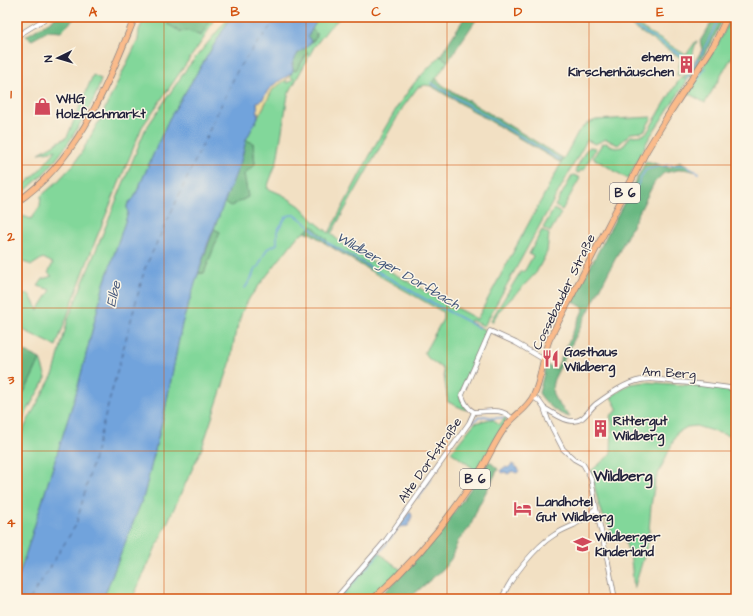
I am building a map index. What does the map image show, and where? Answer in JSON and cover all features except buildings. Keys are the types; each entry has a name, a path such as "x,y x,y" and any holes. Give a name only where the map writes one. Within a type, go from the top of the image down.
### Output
{"main road":[{"path":"17,202 48,175 77,140 105,89 135,17"},
{"name":"Cossebauder Straße","path":"373,599 396,578 429,542 478,475 503,430 512,418 524,409 533,397 543,359 550,340 647,150 715,43 727,17"}],"street":[{"path":"17,36 31,26 48,17"},
{"name":"Alte Dorfstraße","path":"335,599 386,540 469,423 474,412 464,402 462,395 490,331 516,343 543,359"},
{"name":"Am Berg","path":"544,408 566,420 577,421 583,418 595,405 622,387 631,382 644,380 698,384 736,389"},
{"path":"533,397 539,401 544,408 548,420 563,449 574,459 583,464 591,478 615,599"},
{"path":"474,412 491,412 496,410 507,414 512,418"},
{"path":"502,599 508,584 545,542 556,533 586,518 596,508"}],"green space":[{"path":"57,17 76,17 61,32 48,31 32,40 26,36"},
{"path":"145,17 215,17 204,38 142,127 96,239 56,346 17,327 17,296 29,294 38,310 51,290 38,286 43,279 52,276 48,273 53,263 43,258 32,265 17,260 17,224 23,216 31,219 40,206 41,196 74,164 83,150 99,121 138,40 139,30"},
{"path":"175,17 196,17 199,20 202,17 211,17 201,36 188,31 181,32 167,24"},
{"path":"227,17 231,17 169,119 134,198 127,206 128,213 104,284 77,390 17,582 17,443 54,373 68,319 145,130 187,68 225,22"},
{"path":"319,17 341,17 329,28 314,47 288,95 277,161 267,188 283,195 300,206 313,220 329,233 378,140 399,104 415,82 440,56 448,61 431,86 425,85 418,87 403,107 331,234 345,246 477,319 578,132 586,124 596,120 652,117 645,130 631,133 618,145 606,139 595,144 587,140 484,326 471,320 470,322 487,331 460,393 461,400 467,409 466,410 448,402 443,369 429,359 424,353 443,319 443,312 369,270 371,267 334,246 333,248 325,243 327,240 313,226 297,237 250,297 242,312 235,335 230,364 202,448 132,599 103,599 144,495 165,410 182,324 198,274 204,273 220,232 214,229 224,203 231,206 248,197 244,174 255,164 253,143 246,140 273,89 286,79 287,83 294,79 290,77 293,70 296,71 308,53 304,48 316,38 316,33 312,29"},
{"path":"465,17 478,17 448,61 440,56"},
{"path":"617,17 624,17 686,55 697,41 689,67 678,76 681,58"},
{"path":"715,17 724,17 711,44 687,81 682,77 688,73 702,50 700,41"},
{"path":"731,17 736,17 736,47 733,55 705,103 686,92 716,46"},
{"path":"312,29 316,33 316,38 311,42 308,36"},
{"path":"304,48 308,52 296,71 293,70 294,60"},
{"path":"93,75 101,79 90,106 78,127 56,160 28,189 17,197 17,188 32,178 56,150 39,153 67,137"},
{"path":"682,77 687,81 649,138 628,179 593,158 602,144 606,143 616,148 622,147 631,136 643,135 648,131"},
{"path":"436,78 444,86 563,158 561,163 431,86"},
{"path":"246,140 253,143 255,164 244,174 248,197 231,206 224,203 241,161"},
{"path":"590,147 596,148 583,171 581,170 579,173 576,172 576,169 586,150"},
{"path":"646,161 670,168 680,161 698,172 683,169 664,173 654,183 554,379 552,391 556,400 570,417 565,416 552,408 539,393 546,365 556,369 584,308 572,301"},
{"path":"574,175 580,178 562,210 555,206"},
{"path":"554,209 561,213 550,232 543,228"},
{"path":"313,226 327,240 325,243 312,234 305,232"},
{"path":"214,229 220,232 204,273 198,273"},
{"path":"542,230 549,234 547,252 536,273 499,311 492,322 491,320 521,271 524,272 533,256 529,254"},
{"path":"334,246 371,267 369,270 333,248"},
{"path":"17,348 40,359 28,385 17,403 17,369 20,371 20,361 17,360"},
{"path":"40,359 46,378 17,431 17,403 28,385"},
{"path":"646,382 736,390 736,438 696,426 687,427 677,433 655,481 648,543 634,589 631,560 623,535 616,539 600,510 591,471 611,454 612,423 610,416 618,410 611,397 630,384"},
{"path":"506,417 506,421 477,471 451,452 475,423 490,419 494,420 499,425"},
{"path":"489,461 498,469 478,507 470,527 458,541 451,559 443,569 410,599 377,599 408,568 451,517"},
{"path":"378,552 401,570 370,599 337,599"}],"sand":[{"path":"291,74 290,77 273,89 258,117 257,102 263,99 268,90 277,82"}],"water":[{"name":"Elbe","path":"231,17 319,17 308,36 311,42 298,53 292,64 293,70 291,74 277,82 268,90 263,99 257,102 258,117 246,140 241,161 208,243 182,324 165,410 144,495 103,599 17,599 17,582 77,390 104,284 128,213 127,206 134,198 169,119"},
{"path":"512,464 518,468 519,471 517,473 512,471 508,474 500,471 505,467 508,468"},
{"path":"410,511 412,516 408,526 399,527"}],"waterway":[{"path":"620,17 684,57"},
{"path":"701,55 720,17"},
{"path":"687,59 692,62"},
{"path":"686,79 698,59"},
{"path":"684,99 705,68"},
{"path":"431,83 560,160"},
{"path":"633,193 645,171 648,169 670,165 685,165 699,173"},
{"name":"Wildberger Dorfbach","path":"245,288 267,249 277,244 277,231 286,217 295,215 309,225"},
{"name":"Wildberger Dorfbach","path":"310,227 328,243 479,328"},
{"path":"471,423 484,416 495,418 504,417"},
{"path":"418,498 432,478"},
{"path":"339,599 377,556 399,527"}],"ferry route":[{"path":"30,599 76,525 145,268 239,67 278,17"}],"place":[{"name":"ehem. Kirschenhäuschen","path":"687,64"},
{"name":"WHG Holzfachmarkt","path":"43,106"},
{"name":"Gasthaus Wildberg","path":"551,359"},
{"name":"Rittergut Wildberg","path":"600,428"},
{"name":"Landhotel Gut Wildberg","path":"523,509"},
{"name":"Wildberger Kinderland","path":"582,544"}],"district":[{"name":"Wildberg","path":"623,476"}]}
